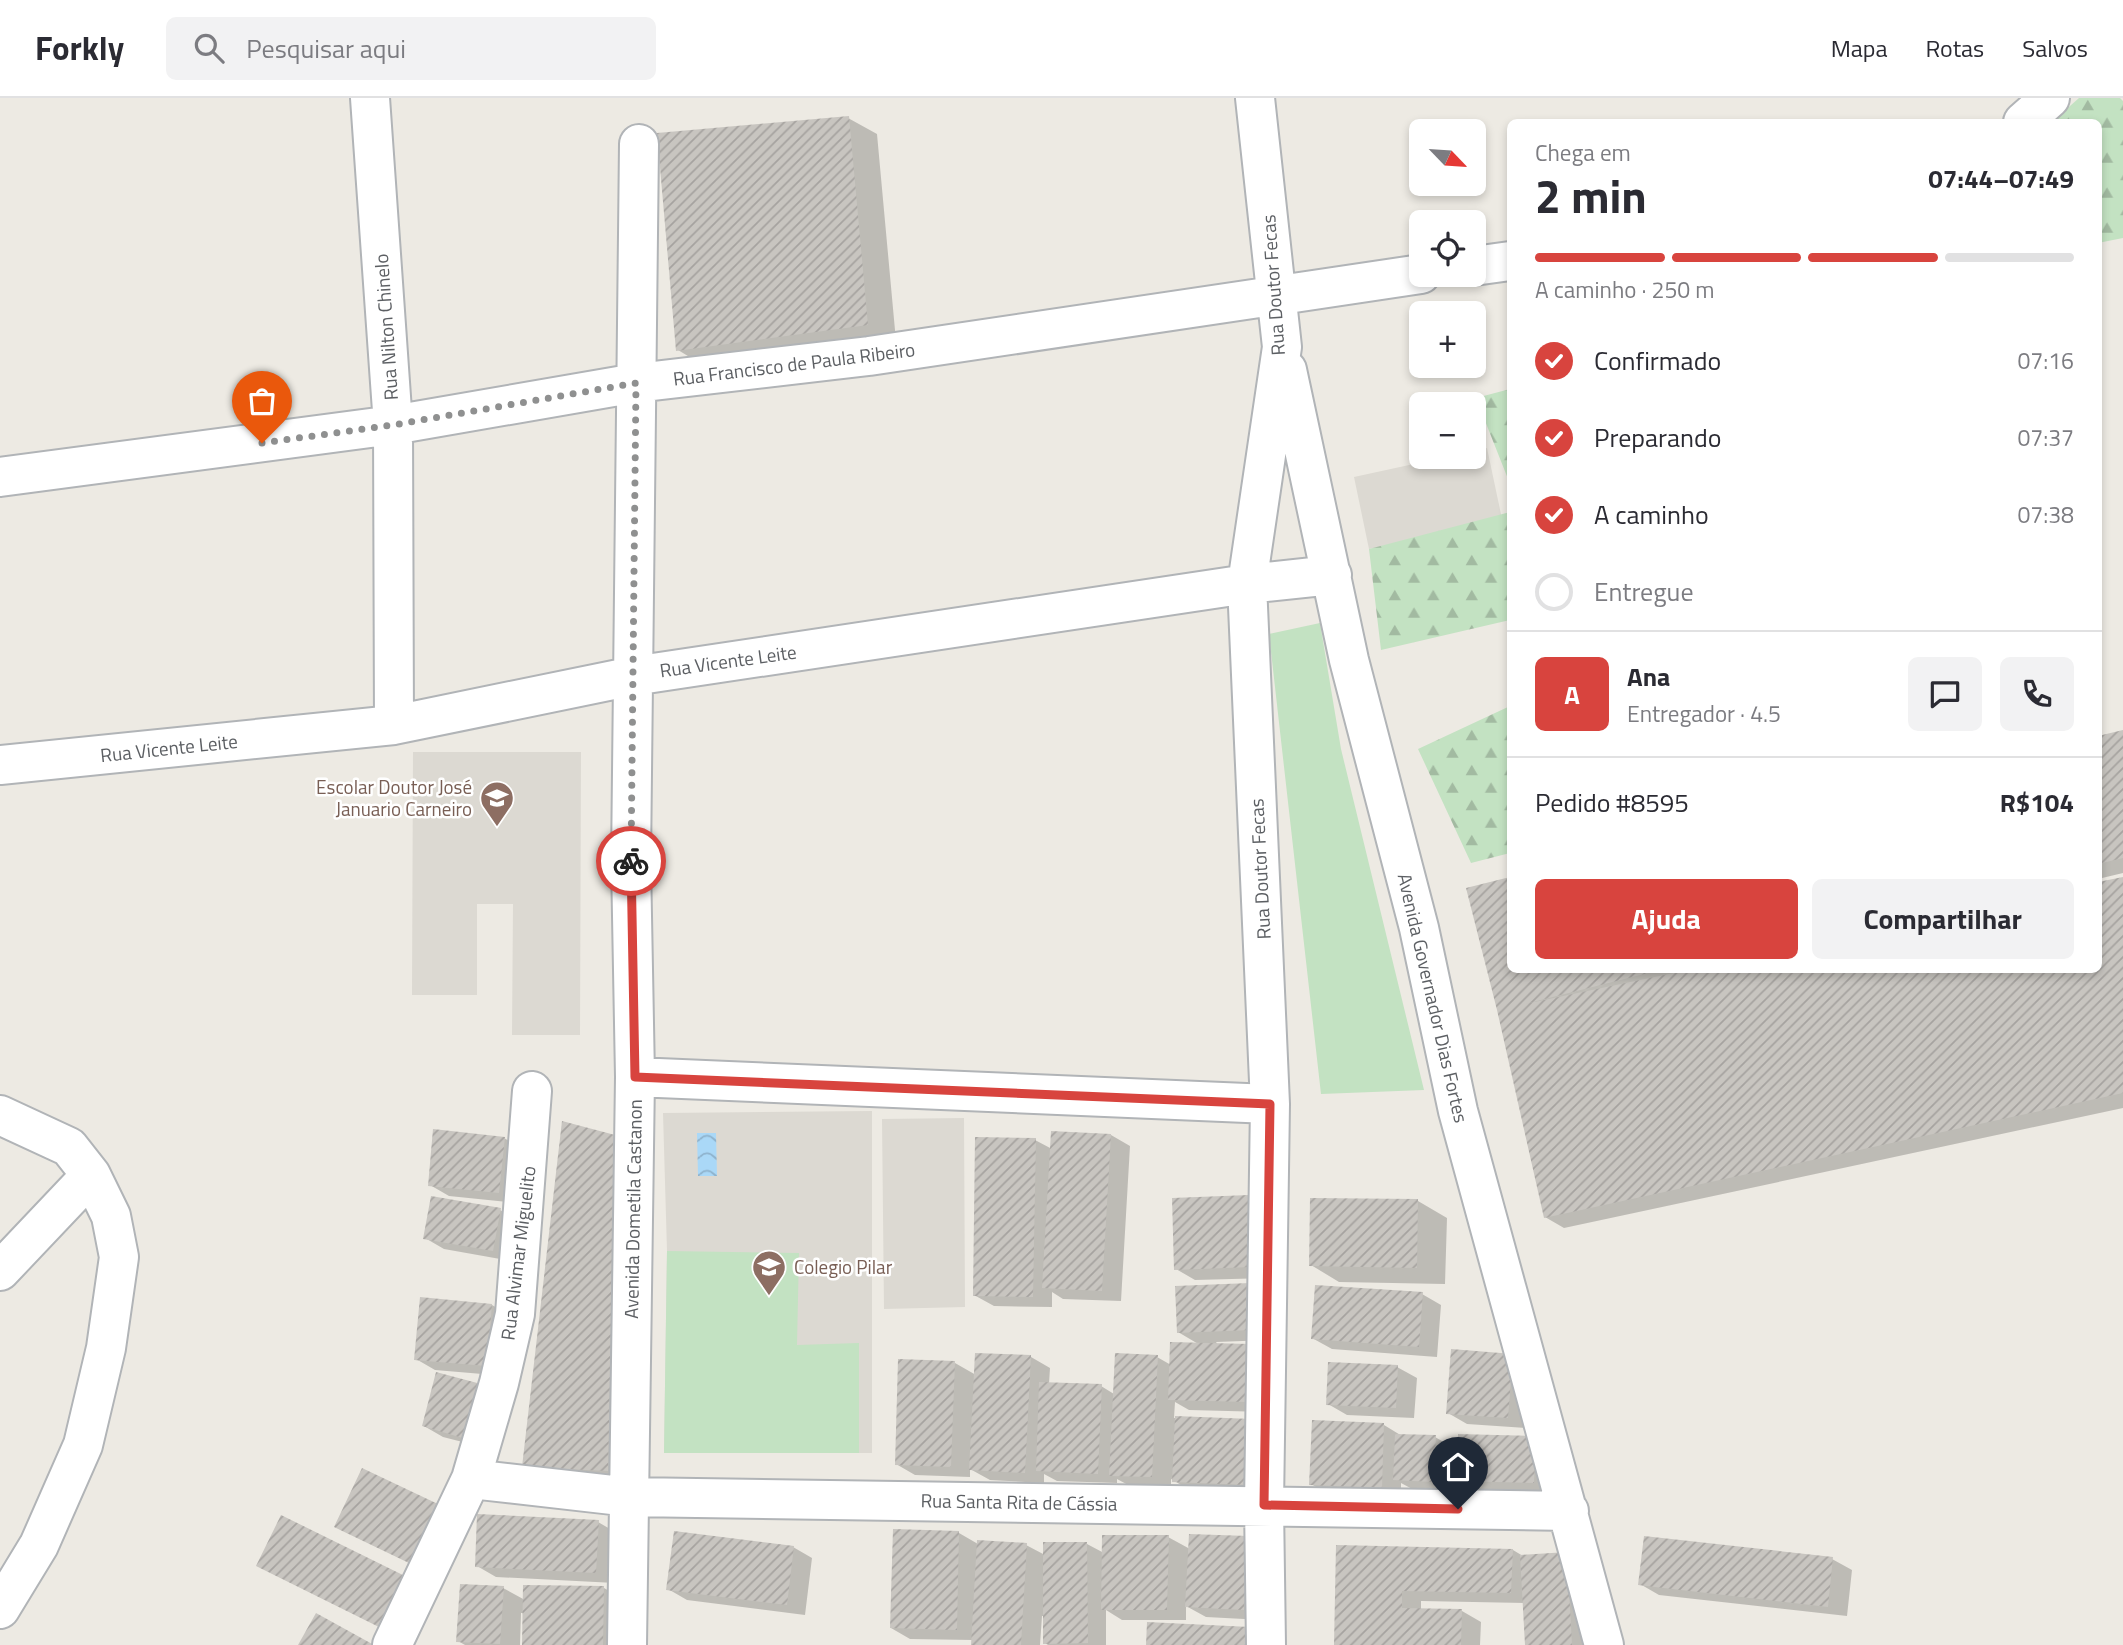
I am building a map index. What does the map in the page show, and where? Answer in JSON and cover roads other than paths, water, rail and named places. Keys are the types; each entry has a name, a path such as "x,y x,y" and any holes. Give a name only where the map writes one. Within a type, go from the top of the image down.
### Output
{"street":[{"name":"Rua Nilton Chinelo","path":"370,98 393,425 394,725"},
{"name":"Rua Doutor Fecas","path":"1255,98 1282,347 1247,584 1270,1104 1264,1505 1266,1645"},
{"path":"2026,119 2050,98"},
{"name":"Avenida Dometila Castanon","path":"627,1645 635,1077 631,862 639,144"},
{"path":"1486,264 1507,261"},
{"name":"Rua Francisco de Paula Ribeiro","path":"0,477 393,425 636,383 869,356 1409,276"},
{"name":"Avenida Governador Dias Fortes","path":"1282,347 1349,660 1419,929 1458,1111 1604,1645"},
{"name":"Rua Vicente Leite","path":"0,765 394,725 633,676 1247,584 1332,575"},
{"path":"635,1077 1270,1104"},
{"name":"Rua Alvimar Miguelito","path":"392,1645 471,1479 515,1314 532,1091"},
{"path":"0,1115 69,1147 91,1175 111,1216 119,1257 106,1349 83,1445 39,1545 0,1609"},
{"path":"0,1271 91,1175"},
{"name":"Rua Santa Rita de Cássia","path":"471,1479 630,1497 1569,1511"}],"water":[{"path":"697,1133 716,1133 717,1176 698,1176"}],"place":[{"name":"Escolar Doutor José Januario Carneiro","path":"497,828"},
{"name":"Colegio Pilar","path":"769,1297"}]}
